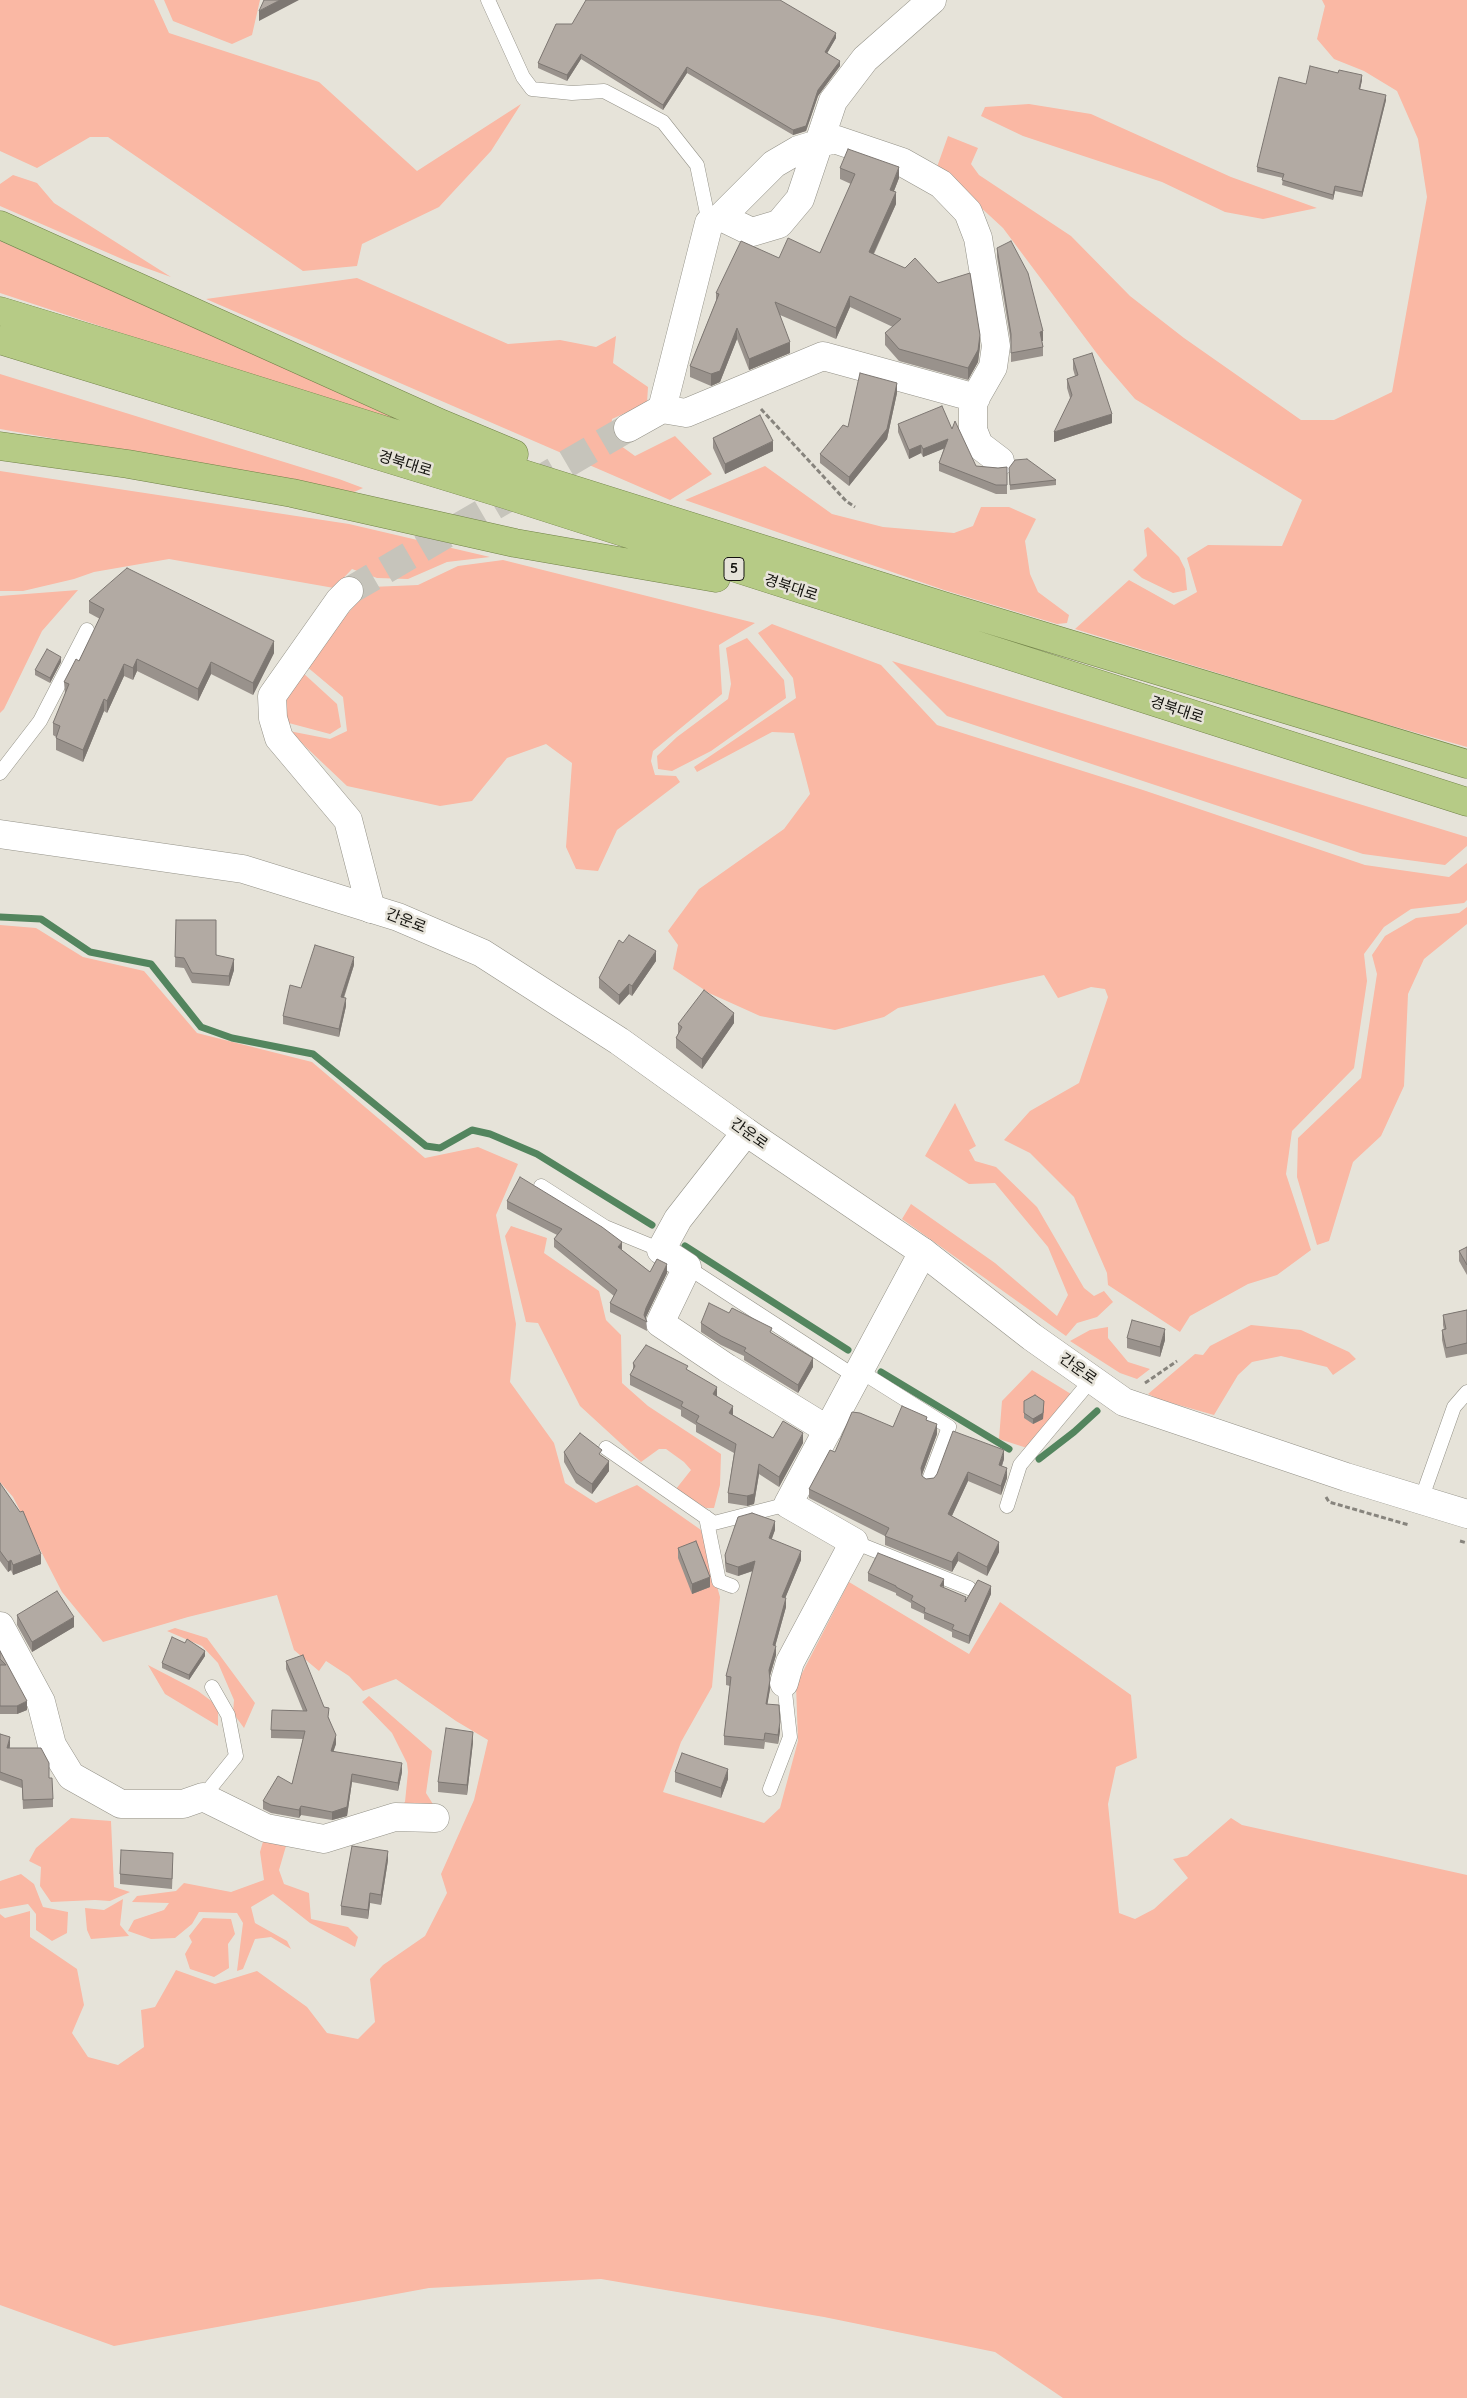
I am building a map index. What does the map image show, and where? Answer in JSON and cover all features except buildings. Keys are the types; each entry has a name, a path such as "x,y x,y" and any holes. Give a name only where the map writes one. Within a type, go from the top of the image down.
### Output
{"highway":[{"path":"0,225 442,424 541,465 619,504"},
{"name":"경북대로","path":"0,311 944,606 1467,764"},
{"name":"경북대로","path":"0,340 504,494 1467,802"},
{"path":"0,446 128,464 292,493 515,543 812,594"}],"street":[{"path":"715,220 752,232 779,224 800,199 833,101 865,59 932,0"},
{"path":"662,409 715,220 774,164 798,150 834,139 902,162 941,184 968,212 978,238 996,346 993,367 973,402 973,430 979,445 1000,462"},
{"path":"628,428 662,409 686,413 823,356 976,398"},
{"path":"349,591 339,601 272,696 273,718 279,738 348,820 372,909"},
{"name":"간운로","path":"0,834 243,869 398,917 482,953 619,1041 746,1132 924,1252 1032,1337 1124,1402 1467,1514"},
{"path":"746,1132 678,1219 661,1250 687,1267 660,1322 727,1368 828,1430"},
{"path":"784,1683 790,1662 854,1542 788,1504 924,1252"},
{"path":"0,1626 42,1702 52,1745 71,1776 121,1804 183,1804 203,1797 266,1828 324,1839 395,1817 435,1818"}],"lane":[{"path":"488,0 524,77 532,89 604,92 663,122 697,165 715,220"},
{"path":"0,773 40,721 87,630"},
{"path":"541,1186 605,1227 661,1250"},
{"path":"687,1267 858,1374 949,1427 929,1480"},
{"path":"1007,1506 1020,1465 1092,1379"},
{"path":"1422,1500 1454,1407 1467,1392"},
{"path":"606,1448 714,1522 788,1504"},
{"path":"706,1517 719,1581 732,1586"},
{"path":"854,1542 969,1588"},
{"path":"770,1789 790,1737 784,1683"},
{"path":"203,1797 236,1756 228,1715 212,1686"}],"path":[{"path":"742,389 846,501 854,507"},
{"path":"1148,1380 1177,1361"}],"shaded area":[{"path":"0,0 154,0 169,33 319,82 417,171 521,104 491,151 439,207 362,244 357,266 303,271 108,137 90,137 37,168 0,151"},
{"path":"164,0 260,0 252,35 232,44 173,21"},
{"path":"1322,0 1467,0 1467,747 1357,716 1075,629 1129,580 1174,605 1197,592 1187,558 1208,545 1282,546 1302,500 1135,399 1104,363 1003,228 937,167 948,136 978,148 971,164 979,175 1071,236 1130,296 1184,338 1301,420 1334,420 1392,392 1427,197 1418,139 1397,91 1364,71 1334,59 1317,39 1325,6"},
{"path":"1029,104 1091,114 1231,177 1317,208 1263,219 1225,212 1162,182 1023,136 981,116 985,107"},
{"path":"13,175 37,183 54,203 171,277 129,262 0,206 0,184"},
{"path":"0,241 409,420 406,427 0,293"},
{"path":"357,278 508,344 560,340 596,347 616,336 613,363 648,387 647,403 612,419 610,438 635,456 675,436 712,474 670,500 206,299"},
{"path":"0,374 363,488 354,492 0,429"},
{"path":"765,466 832,514 883,527 954,533 973,526 981,507 1009,507 1036,519 1025,541 1030,574 1038,592 1069,615 1067,623 1057,624 944,590 685,500"},
{"path":"0,471 349,524 490,557 447,562 408,579 377,578 352,569 334,588 169,559 94,572 74,579 23,591 0,591"},
{"path":"1148,527 1179,557 1185,569 1187,590 1173,593 1142,578 1133,570 1147,556 1144,530"},
{"path":"503,560 755,623 719,645 722,694 653,751 651,761 655,775 676,776 680,782 617,830 598,871 576,869 566,847 572,763 546,744 507,758 472,801 440,806 347,786 289,731 330,739 347,731 343,697 306,666 312,654 371,587 418,585 458,566"},
{"path":"78,590 42,631 4,709 0,713 0,596"},
{"path":"772,624 881,665 937,725 1143,790 1365,865 1449,877 1467,863 1467,900 1464,903 1411,909 1384,927 1364,954 1367,981 1354,1068 1292,1131 1286,1174 1311,1250 1277,1275 1248,1284 1190,1316 1180,1332 1108,1285 1107,1273 1074,1197 1030,1153 1004,1140 1030,1111 1079,1083 1108,997 1105,989 1091,987 1058,998 1044,975 898,1008 884,1017 835,1030 760,1016 709,993 673,969 678,945 668,931 699,889 784,829 810,794 794,733 772,732 697,772 694,767 796,698 793,678 758,633"},
{"path":"747,638 784,680 786,698 711,751 672,771 658,769 657,756 677,737 728,699 731,684 726,648"},
{"path":"892,661 1467,837 1467,846 1445,865 1363,854 947,716"},
{"path":"302,672 337,704 341,727 330,734 285,722 280,693"},
{"path":"1467,907 1467,924 1424,959 1408,994 1404,1086 1381,1136 1353,1162 1329,1241 1317,1245 1297,1177 1298,1138 1361,1078 1377,974 1372,955 1385,936 1416,918 1459,913"},
{"path":"0,925 36,928 83,957 144,971 197,1033 312,1062 425,1158 478,1147 518,1164 496,1215 516,1324 510,1382 554,1443 565,1483 596,1503 637,1485 701,1530 720,1597 712,1687 681,1742 663,1792 764,1823 780,1808 798,1741 796,1685 849,1582 969,1654 1000,1602 1131,1695 1137,1758 1116,1767 1108,1804 1119,1913 1135,1919 1154,1909 1188,1878 1173,1859 1187,1856 1231,1818 1242,1825 1467,1875 1467,2398 1063,2398 995,2352 824,2317 601,2279 429,2288 114,2346 0,2305 0,1914 5,1918 30,1911 30,1937 77,1969 84,2005 72,2033 88,2057 118,2065 144,2047 141,2010 155,2007 176,1970 215,1984 257,1971 307,2007 327,2033 358,2039 375,2022 370,1979 383,1965 425,1936 447,1893 441,1874 474,1800 488,1740 456,1721 396,1679 363,1691 349,1676 326,1661 319,1671 294,1650 277,1595 188,1617 103,1642 62,1592 13,1497 0,1482"},
{"path":"955,1103 976,1146 969,1150 975,1161 996,1167 1037,1207 1084,1288 1094,1296 1104,1291 1113,1302 1097,1317 1077,1323 1066,1336 902,1219 911,1204 995,1263 1057,1316 1068,1295 1048,1247 995,1183 969,1184 925,1156"},
{"path":"511,1226 547,1238 544,1253 599,1291 606,1320 621,1335 622,1383 648,1406 721,1454 720,1485 714,1508 706,1508 676,1489 691,1470 684,1462 666,1449 659,1449 641,1462 580,1406 538,1323 526,1322 505,1236"},
{"path":"1251,1325 1301,1330 1349,1352 1356,1359 1333,1375 1327,1367 1281,1356 1252,1362 1238,1375 1214,1415 1161,1400 1148,1394 1195,1354 1203,1355 1210,1346"},
{"path":"1108,1327 1108,1338 1128,1362 1150,1369 1137,1379 1120,1373 1070,1341 1090,1330"},
{"path":"1032,1370 1071,1394 1027,1448 999,1439 1002,1401"},
{"path":"175,1628 207,1638 255,1703 244,1728 233,1713 234,1700 218,1663 202,1646 167,1631"},
{"path":"148,1665 198,1691 218,1706 218,1726 165,1694"},
{"path":"369,1696 432,1751 426,1793 436,1809 397,1809 405,1802 407,1763 392,1733 362,1702"},
{"path":"71,1818 111,1821 114,1887 130,1892 110,1901 51,1902 40,1886 41,1867 29,1861 36,1848"},
{"path":"264,1838 286,1846 279,1870 284,1884 309,1893 311,1919 348,1927 358,1937 355,1947 310,1923 273,1894 251,1907 255,1923 287,1941 291,1949 271,1937 255,1939 243,1969 237,1971 243,1923 237,1913 199,1912 192,1924 175,1938 151,1939 128,1931 134,1920 164,1910 169,1903 132,1902 137,1896 176,1891 184,1883 231,1892 264,1880 260,1852"},
{"path":"21,1874 34,1884 43,1907 68,1912 67,1933 52,1941 36,1930 36,1914 28,1904 0,1909 0,1881"},
{"path":"123,1899 120,1925 129,1936 91,1939 87,1930 85,1908 104,1910"},
{"path":"203,1918 231,1919 235,1934 228,1944 229,1968 214,1977 190,1969 185,1954 192,1942 189,1936"}],"waterway":[{"path":"0,917 41,919 90,952 151,964 201,1027 232,1038 313,1054 426,1146 440,1148 472,1130 490,1134 537,1154 652,1225"},
{"path":"685,1246 848,1350"},
{"path":"881,1372 1009,1449"},
{"path":"1039,1459 1074,1432 1097,1411"}],"tunnel":[{"path":"349,591 628,428"}]}
